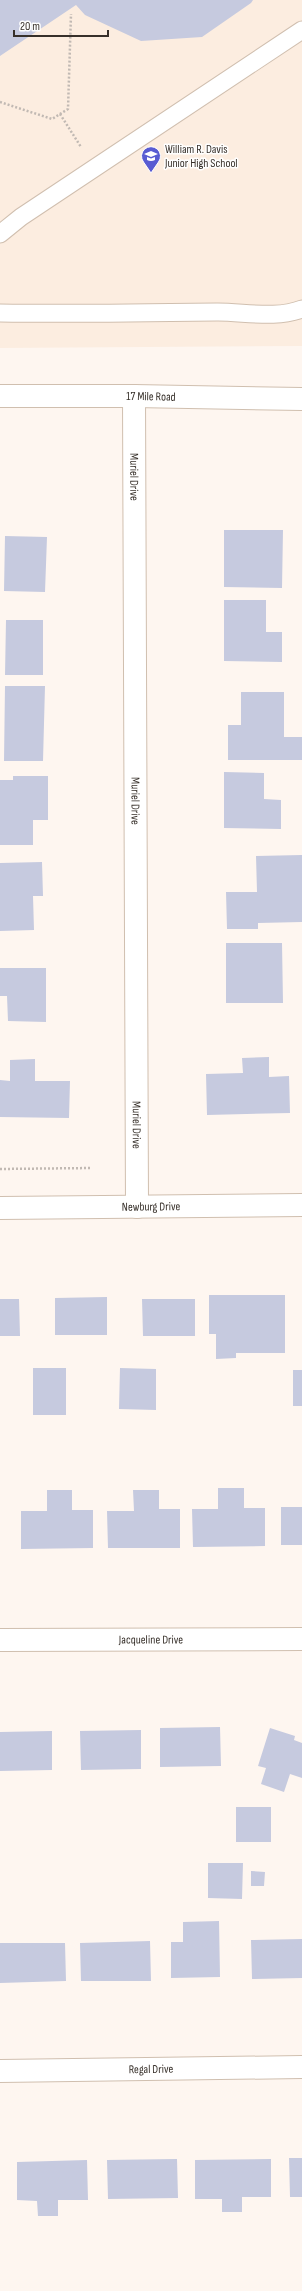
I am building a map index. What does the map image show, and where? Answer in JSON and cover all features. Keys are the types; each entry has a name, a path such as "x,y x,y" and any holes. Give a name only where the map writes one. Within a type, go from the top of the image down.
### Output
{"street":[{"name":"17 Mile Road","path":"0,396 134,396 302,399"},
{"name":"Muriel Drive","path":"134,396 137,1207"},
{"name":"Newburg Drive","path":"0,1208 302,1205"},
{"name":"Jacqueline Drive","path":"0,1640 302,1638"},
{"name":"Regal Drive","path":"0,2071 302,2067"}],"lane":[{"path":"0,234 21,217 302,30"},
{"path":"0,313 87,315 246,312 289,314 302,309"}],"path":[{"path":"0,102 52,119 68,109 71,14"},
{"path":"60,114 84,151"},
{"path":"0,1169 92,1168"}],"shaded area":[{"name":"William R. Davis Junior High School","path":"0,0 302,0 302,346 0,348"}],"building":[{"path":"0,0 253,0 251,3 202,37 141,41 85,15 76,5 0,56"},
{"path":"224,530 283,530 282,588 224,587"},
{"path":"5,536 47,537 45,592 4,591"},
{"path":"224,600 266,600 266,632 282,632 282,662 224,661"},
{"path":"6,620 43,620 43,675 5,675"},
{"path":"5,686 45,686 43,761 4,761"},
{"path":"241,692 284,692 284,737 302,737 302,760 228,760 228,725 241,725"},
{"path":"224,772 264,773 264,799 281,800 281,829 224,828"},
{"path":"13,776 48,776 48,820 33,820 33,845 0,845 0,780 13,780"},
{"path":"302,855 302,922 258,923 258,929 227,929 226,892 257,892 256,856"},
{"path":"42,862 43,896 33,896 34,930 0,931 0,863"},
{"path":"226,943 282,943 283,1003 226,1003"},
{"path":"0,968 46,968 46,1022 8,1021 7,996 0,996"},
{"path":"269,1057 269,1077 289,1076 290,1113 207,1115 206,1074 243,1073 242,1058"},
{"path":"35,1059 35,1081 70,1081 69,1118 0,1117 0,1080 10,1081 10,1060"},
{"path":"209,1295 285,1295 285,1353 236,1353 236,1358 216,1359 216,1334 209,1334"},
{"path":"107,1297 107,1335 55,1335 55,1298"},
{"path":"0,1299 19,1299 20,1336 0,1336"},
{"path":"142,1299 195,1299 195,1336 143,1336"},
{"path":"33,1368 66,1368 66,1415 33,1415"},
{"path":"120,1368 156,1369 156,1410 119,1409"},
{"path":"293,1370 302,1370 302,1406 293,1406"},
{"path":"218,1488 244,1488 244,1508 265,1508 265,1546 193,1547 192,1509 218,1509"},
{"path":"47,1490 72,1490 72,1510 93,1510 93,1548 21,1549 21,1511 47,1511"},
{"path":"133,1490 159,1490 159,1509 180,1509 180,1548 108,1548 107,1511 134,1511"},
{"path":"281,1507 302,1507 302,1545 281,1545"},
{"path":"220,1727 221,1766 160,1767 160,1728"},
{"path":"270,1728 295,1736 294,1740 302,1743 302,1778 290,1774 284,1792 261,1784 266,1768 258,1766"},
{"path":"141,1730 141,1769 81,1770 80,1731"},
{"path":"52,1731 52,1770 0,1771 0,1732"},
{"path":"236,1807 271,1807 271,1842 236,1842"},
{"path":"208,1863 243,1863 242,1899 208,1898"},
{"path":"251,1871 265,1872 264,1886 251,1886"},
{"path":"219,1921 220,1977 171,1978 171,1942 183,1942 183,1922"},
{"path":"302,1939 302,1978 252,1979 251,1940"},
{"path":"150,1941 151,1981 81,1981 80,1943"},
{"path":"0,1943 65,1943 66,1981 0,1983"},
{"path":"289,2158 302,2158 302,2197 290,2197"},
{"path":"177,2159 178,2198 108,2199 107,2160"},
{"path":"271,2159 271,2197 242,2197 242,2212 222,2212 222,2199 195,2199 195,2160"},
{"path":"87,2160 88,2200 58,2200 58,2216 38,2216 37,2201 17,2200 17,2162"}],"place":[{"name":"William R. Davis Junior High School","path":"151,173"}]}
